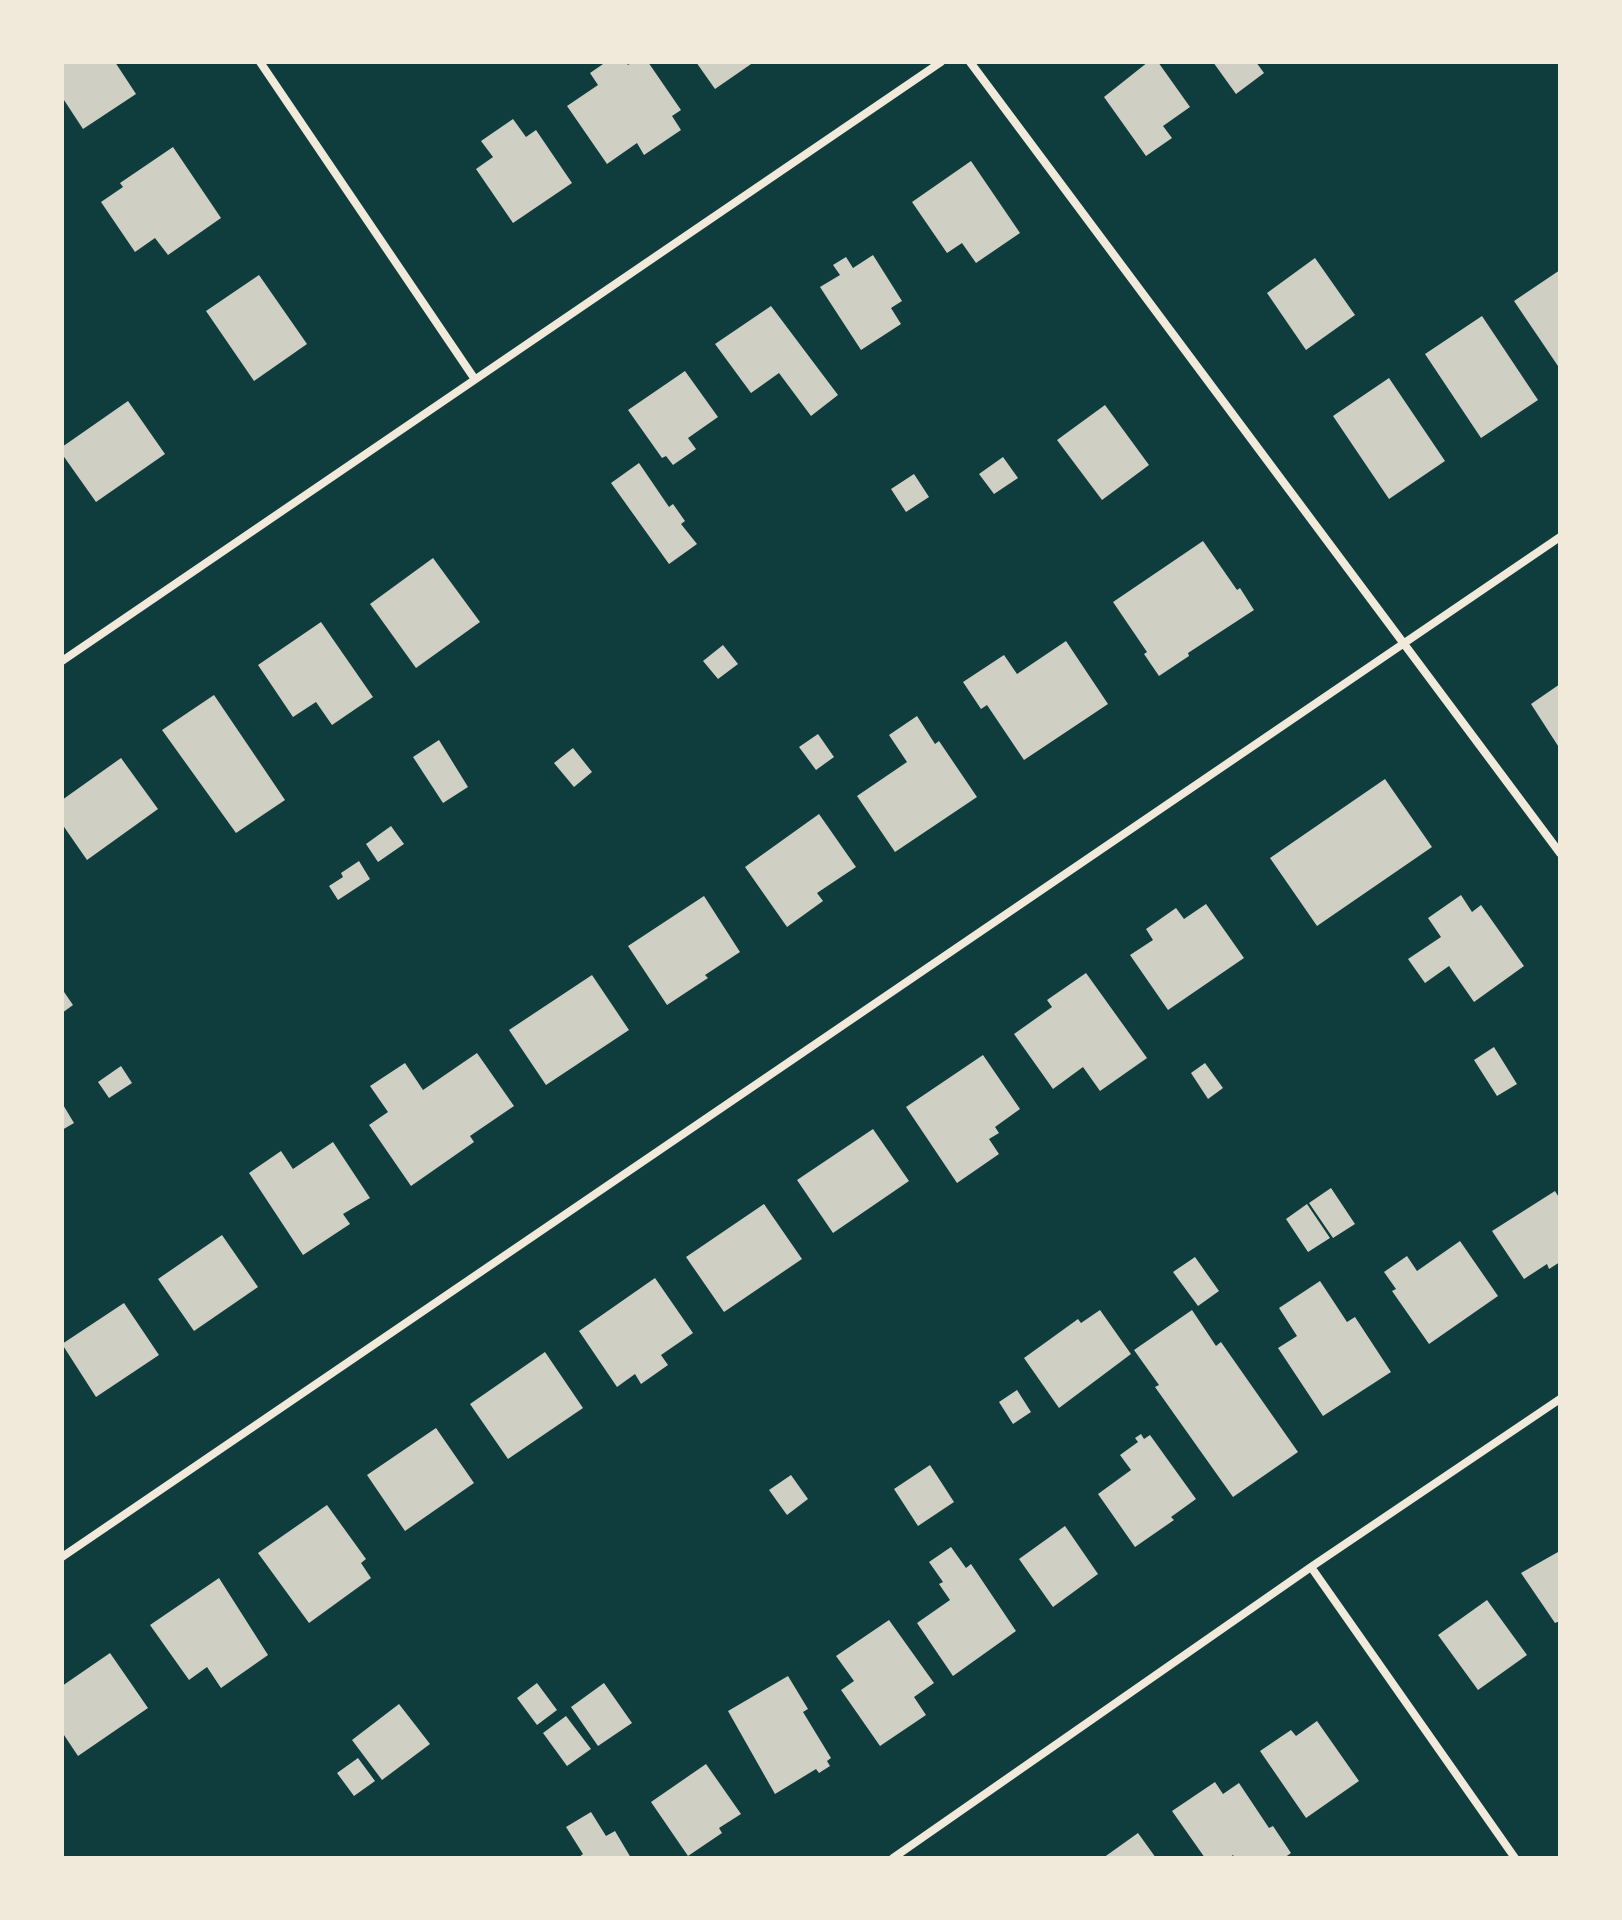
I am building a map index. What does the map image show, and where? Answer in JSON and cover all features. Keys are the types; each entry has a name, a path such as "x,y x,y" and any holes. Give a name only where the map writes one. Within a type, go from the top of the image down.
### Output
{"street":[{"path":"260,62 474,378"},
{"path":"62,661 941,62"},
{"path":"970,62 1560,853"},
{"path":"62,1557 1560,537"},
{"path":"893,1858 1311,1567 1560,1399"},
{"path":"1311,1567 1515,1858"}],"building":[{"path":"62,62 115,62 136,94 83,129 62,97"},
{"path":"606,62 626,62 628,65 648,62 681,110 672,116 681,130 644,155 637,143 607,164 567,106 598,85 590,73"},
{"path":"696,62 754,62 715,89"},
{"path":"1148,62 1158,62 1190,107 1163,126 1172,138 1146,156 1104,97"},
{"path":"1213,62 1256,62 1264,73 1236,94"},
{"path":"513,119 526,137 536,130 572,183 513,223 476,169 493,157 481,141"},
{"path":"173,147 221,218 168,255 155,238 135,252 101,202 123,187 120,183"},
{"path":"971,161 1020,233 976,263 962,243 947,253 912,202"},
{"path":"873,255 902,301 891,308 901,324 861,350 820,287 840,275 833,265 846,257 853,268"},
{"path":"1315,258 1355,315 1306,350 1267,293"},
{"path":"1560,270 1560,369 1514,301"},
{"path":"259,275 307,344 254,381 206,311"},
{"path":"771,306 838,395 811,416 779,373 751,393 715,344"},
{"path":"1482,316 1538,400 1481,438 1425,354"},
{"path":"685,371 718,417 688,438 696,449 673,465 666,456 662,458 628,410"},
{"path":"1389,378 1445,461 1389,499 1333,416"},
{"path":"128,401 165,454 96,502 62,454 62,447"},
{"path":"1105,405 1149,465 1102,500 1057,440"},
{"path":"1003,457 1018,478 994,494 979,474"},
{"path":"639,463 669,507 673,504 685,521 681,524 697,544 669,564 611,483"},
{"path":"914,474 929,497 906,512 891,489"},
{"path":"1203,541 1254,610 1159,676 1144,654 1147,652 1113,602"},
{"path":"433,558 480,622 416,668 370,604"},
{"path":"321,622 373,697 332,725 316,702 293,717 258,665"},
{"path":"1066,641 1108,704 1024,760 987,705 981,709 963,682 1004,655 1017,674"},
{"path":"723,645 738,664 718,679 703,661"},
{"path":"1560,684 1560,749 1531,704"},
{"path":"214,695 285,800 236,833 162,730"},
{"path":"917,716 935,744 939,741 977,797 895,852 857,796 907,762 889,735"},
{"path":"818,734 834,757 816,770 799,747"},
{"path":"439,740 468,787 443,803 413,757"},
{"path":"573,748 592,772 574,787 554,763"},
{"path":"121,758 158,809 87,860 62,824 62,800"},
{"path":"1385,779 1432,847 1317,926 1270,858"},
{"path":"819,814 856,867 817,893 823,901 787,927 745,867"},
{"path":"391,826 404,844 378,862 366,844"},
{"path":"359,861 370,879 338,900 329,886"},
{"path":"1461,895 1472,912 1481,905 1524,966 1474,1002 1449,966 1425,983 1408,959 1441,937 1428,918"},
{"path":"704,896 740,952 667,1005 628,946"},
{"path":"1206,904 1244,958 1168,1010 1130,955 1153,940 1146,929 1176,908 1184,919"},
{"path":"1086,973 1147,1058 1100,1091 1083,1067 1053,1089 1014,1034 1052,1007 1047,1000"},
{"path":"592,975 629,1030 546,1085 509,1030"},
{"path":"62,989 73,1005 62,1013"},
{"path":"1494,1047 1517,1084 1497,1096 1474,1060"},
{"path":"477,1053 514,1106 470,1136 474,1142 411,1186 369,1125 388,1112 370,1086 405,1063 423,1090"},
{"path":"983,1055 1020,1109 995,1127 999,1133 989,1139 999,1154 957,1183 906,1107"},
{"path":"1205,1063 1223,1088 1208,1099 1191,1073"},
{"path":"121,1066 132,1083 109,1098 98,1082"},
{"path":"62,1103 74,1123 62,1130"},
{"path":"873,1129 909,1181 833,1233 797,1180"},
{"path":"333,1142 370,1198 343,1214 350,1224 303,1255 249,1173 281,1151 293,1169"},
{"path":"1331,1188 1355,1224 1333,1238 1309,1203"},
{"path":"1555,1191 1560,1199 1560,1262 1549,1269 1547,1264 1524,1279 1492,1231"},
{"path":"764,1204 802,1259 724,1312 686,1257"},
{"path":"1307,1204 1330,1238 1308,1252 1286,1219"},
{"path":"222,1235 258,1287 194,1331 158,1279"},
{"path":"1460,1241 1498,1296 1429,1344 1392,1291 1396,1289 1384,1272 1407,1256 1417,1271"},
{"path":"1195,1257 1219,1291 1198,1306 1173,1272"},
{"path":"655,1278 693,1333 661,1355 668,1365 641,1384 635,1374 617,1387 579,1331"},
{"path":"1320,1281 1347,1322 1355,1317 1391,1372 1323,1416 1278,1348 1297,1336 1279,1308"},
{"path":"124,1303 159,1355 96,1397 62,1344"},
{"path":"1100,1310 1131,1354 1059,1408 1024,1358 1078,1319 1081,1323"},
{"path":"1192,1310 1216,1346 1221,1342 1298,1452 1233,1497 1155,1387 1159,1385 1134,1350"},
{"path":"545,1352 583,1408 508,1459 470,1404"},
{"path":"1017,1390 1031,1412 1013,1424 999,1402"},
{"path":"436,1428 474,1483 405,1531 367,1475"},
{"path":"1141,1434 1144,1439 1150,1435 1196,1499 1171,1517 1174,1520 1135,1547 1098,1494 1131,1470 1120,1455 1138,1442 1135,1438"},
{"path":"930,1465 954,1502 918,1526 894,1489"},
{"path":"791,1475 808,1499 787,1515 769,1490"},
{"path":"327,1505 366,1559 361,1563 371,1578 309,1623 258,1553"},
{"path":"1065,1526 1098,1574 1053,1607 1019,1559"},
{"path":"951,1547 966,1568 971,1564 1016,1631 953,1676 917,1623 950,1600 939,1584 943,1582 929,1562"},
{"path":"1558,1552 1560,1621 1555,1623 1521,1573"},
{"path":"219,1578 268,1655 221,1688 207,1667 189,1680 150,1625"},
{"path":"1487,1600 1527,1655 1478,1690 1438,1635"},
{"path":"889,1620 934,1683 914,1697 926,1715 880,1746 841,1690 854,1681 836,1656"},
{"path":"110,1653 148,1708 78,1756 62,1732 62,1686"},
{"path":"788,1676 808,1709 803,1712 831,1758 827,1761 830,1766 819,1773 816,1769 775,1794 728,1711"},
{"path":"537,1683 557,1710 537,1725 517,1698"},
{"path":"604,1683 632,1723 598,1746 571,1707"},
{"path":"399,1704 430,1744 382,1780 352,1740"},
{"path":"566,1716 591,1749 567,1766 543,1733"},
{"path":"1317,1721 1359,1781 1306,1818 1260,1751 1291,1730 1296,1736"},
{"path":"358,1758 375,1781 354,1796 337,1773"},
{"path":"706,1764 741,1814 719,1828 722,1833 688,1856 651,1802"},
{"path":"1215,1782 1223,1794 1239,1783 1269,1828 1273,1826 1291,1853 1284,1858 1235,1858 1233,1855 1229,1858 1205,1858 1172,1811"},
{"path":"591,1812 606,1836 615,1831 631,1858 578,1858 583,1854 566,1827"},
{"path":"1138,1833 1156,1858 1103,1858"}]}
